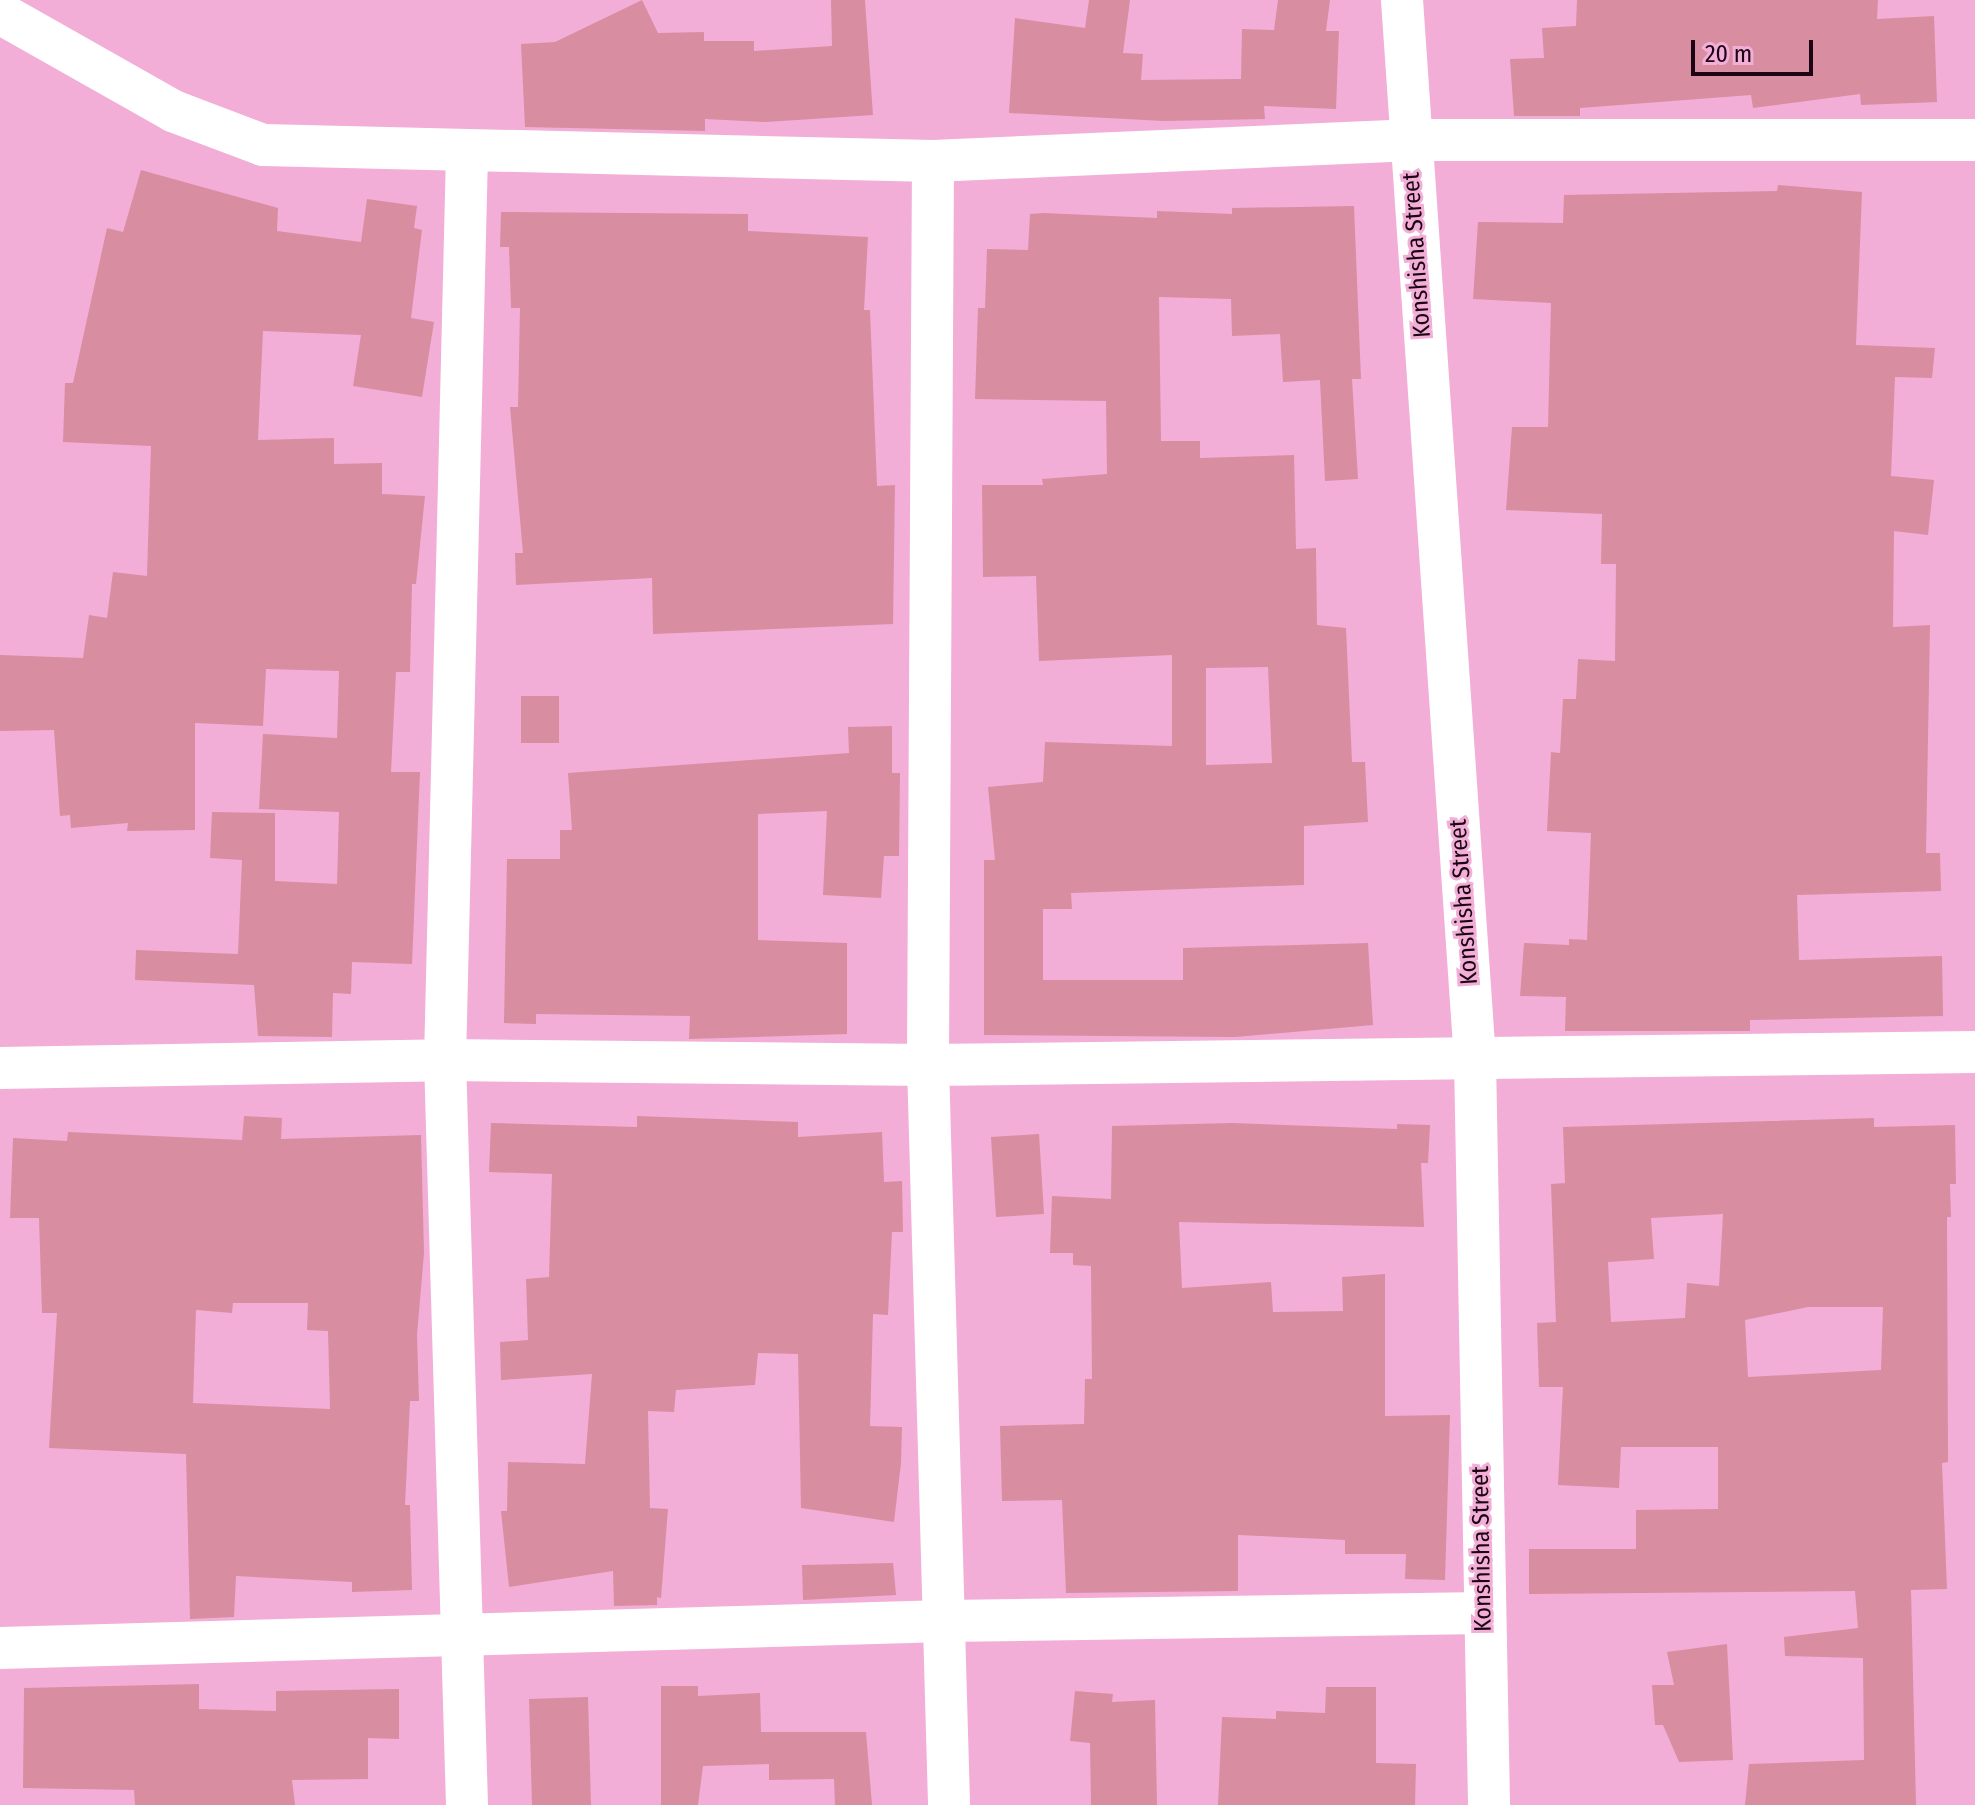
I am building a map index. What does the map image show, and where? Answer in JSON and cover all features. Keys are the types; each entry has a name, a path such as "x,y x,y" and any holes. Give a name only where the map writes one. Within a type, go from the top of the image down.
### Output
{"street":[{"name":"Konshisha Street","path":"1402,0 1409,140 1475,1060 1489,1805"},
{"path":"0,13 173,111 263,145 467,153 933,161 1409,140 1975,140"},
{"path":"467,153 445,1060 465,1637 467,1805"},
{"path":"933,161 928,1065 949,1805"},
{"path":"0,1068 445,1060 928,1065 1975,1052"},
{"path":"0,1648 946,1621 1483,1613"}],"building":[{"path":"642,0 658,33 704,32 704,41 754,41 754,51 832,46 831,0 865,0 873,115 766,122 705,119 705,131 525,127 521,44 555,42"},
{"path":"1089,0 1130,0 1123,53 1143,54 1141,80 1241,79 1242,29 1274,30 1278,0 1330,0 1326,31 1339,31 1336,109 1264,106 1265,119 1164,121 1009,113 1015,18 1085,28"},
{"path":"1577,0 1878,0 1877,19 1934,16 1937,102 1861,105 1860,94 1753,108 1751,95 1580,108 1580,116 1514,116 1510,59 1544,58 1542,28 1576,26"},
{"path":"141,170 278,208 277,231 361,242 367,199 417,206 414,228 422,230 411,318 434,322 422,397 353,386 361,335 263,331 258,440 334,438 334,464 382,463 382,494 425,496 416,584 412,584 410,672 396,672 391,772 420,772 412,964 352,962 351,994 333,993 332,1037 258,1036 254,985 135,980 136,950 238,954 242,860 210,858 212,812 275,813 275,881 337,884 339,812 259,809 263,734 337,738 339,671 266,669 263,726 195,723 195,830 127,831 128,823 71,828 70,815 60,816 54,730 0,731 0,655 83,658 89,615 107,618 113,572 147,576 151,446 63,442 65,383 73,383 107,228 123,232"},
{"path":"1778,185 1862,192 1856,345 1935,348 1932,378 1895,377 1891,476 1934,480 1928,535 1894,531 1893,627 1930,625 1926,853 1940,853 1941,891 1797,895 1799,960 1942,956 1943,1016 1750,1020 1750,1031 1565,1031 1566,997 1520,996 1524,943 1569,945 1569,939 1587,940 1591,833 1547,831 1551,752 1560,753 1563,699 1576,699 1578,659 1615,661 1616,564 1601,564 1602,514 1506,510 1512,427 1548,427 1551,303 1473,299 1478,222 1563,223 1564,195 1777,191"},
{"path":"1354,206 1361,379 1352,379 1358,479 1325,481 1320,380 1283,382 1280,334 1232,336 1231,299 1159,297 1161,441 1200,441 1200,458 1294,455 1296,549 1316,548 1317,625 1346,628 1352,762 1365,762 1368,822 1304,826 1304,885 1071,893 1072,909 1043,909 1043,980 1183,980 1183,948 1368,943 1373,1025 1235,1037 984,1035 984,860 995,860 988,787 1043,782 1045,742 1172,746 1172,655 1039,661 1036,576 983,577 982,485 1043,485 1042,479 1107,474 1106,401 975,399 978,308 985,308 987,249 1028,250 1030,214 1157,218 1157,211 1232,214 1232,208","holes":["1268,667 1272,763 1206,765 1206,668"]},
{"path":"501,212 748,214 748,231 868,237 864,310 870,310 877,486 895,485 893,624 653,634 652,578 516,585 515,553 523,553 510,407 518,407 520,308 511,308 509,247 500,247"},
{"path":"521,696 559,696 559,743 521,743"},
{"path":"892,726 892,773 900,773 899,856 884,856 881,898 823,895 827,811 758,814 758,940 847,943 847,1034 689,1039 690,1016 536,1014 536,1024 504,1023 507,859 560,859 560,830 572,830 568,773 849,753 848,727"},
{"path":"244,1116 282,1118 281,1139 421,1135 424,1253 417,1335 419,1401 410,1401 405,1505 410,1505 412,1590 352,1592 352,1582 236,1576 234,1617 190,1619 186,1454 49,1448 57,1313 42,1313 39,1218 10,1218 13,1138 67,1141 68,1132 242,1140","holes":["233,1303 308,1303 307,1330 328,1331 330,1409 193,1403 196,1310 232,1313"]},
{"path":"637,1116 798,1122 798,1137 882,1132 884,1182 902,1181 903,1232 892,1232 888,1315 873,1314 870,1426 902,1427 901,1463 894,1522 801,1508 798,1354 758,1353 755,1385 676,1390 674,1412 648,1411 650,1508 668,1509 661,1598 657,1597 657,1605 614,1606 613,1571 509,1587 501,1511 507,1511 508,1462 585,1464 592,1374 501,1380 500,1342 528,1340 526,1279 549,1277 552,1174 489,1172 491,1123 637,1127"},
{"path":"1874,1118 1874,1127 1955,1125 1956,1184 1950,1184 1951,1217 1947,1217 1948,1462 1942,1463 1947,1589 1911,1590 1916,1805 1745,1805 1749,1764 1864,1760 1863,1658 1785,1656 1784,1637 1858,1628 1855,1591 1529,1594 1529,1549 1636,1549 1636,1510 1718,1509 1718,1447 1621,1447 1619,1488 1558,1485 1563,1387 1539,1387 1537,1323 1556,1322 1551,1184 1565,1183 1563,1127","holes":["1723,1214 1719,1286 1687,1283 1685,1318 1611,1322 1608,1262 1654,1259 1651,1218","1808,1307 1883,1307 1881,1370 1748,1377 1745,1320"]},
{"path":"1232,1123 1397,1129 1397,1124 1430,1125 1428,1163 1421,1163 1424,1227 1179,1222 1182,1288 1271,1282 1273,1312 1343,1311 1342,1277 1385,1274 1385,1416 1450,1415 1445,1580 1405,1579 1406,1554 1345,1554 1345,1540 1238,1535 1238,1591 1066,1593 1062,1500 1002,1501 1000,1426 1084,1424 1085,1379 1092,1379 1091,1266 1073,1265 1073,1253 1050,1253 1052,1196 1111,1199 1112,1126"},
{"path":"1039,1134 1044,1214 996,1217 991,1137"},
{"path":"893,1563 896,1595 803,1600 802,1565"},
{"path":"1727,1644 1733,1760 1679,1762 1663,1725 1655,1725 1652,1685 1674,1685 1667,1652"},
{"path":"199,1684 199,1709 276,1711 276,1691 399,1689 399,1739 368,1738 368,1779 292,1780 295,1805 135,1805 134,1790 23,1788 24,1688"},
{"path":"661,1686 698,1686 698,1696 760,1693 761,1732 866,1732 872,1805 835,1805 834,1779 769,1780 769,1764 703,1766 698,1805 661,1805"},
{"path":"1326,1687 1376,1687 1376,1763 1416,1764 1415,1805 1218,1805 1222,1717 1276,1719 1276,1711 1325,1713"},
{"path":"1075,1691 1113,1694 1112,1702 1155,1700 1157,1805 1091,1805 1090,1743 1070,1741"},
{"path":"588,1697 591,1805 532,1805 529,1699"}]}
